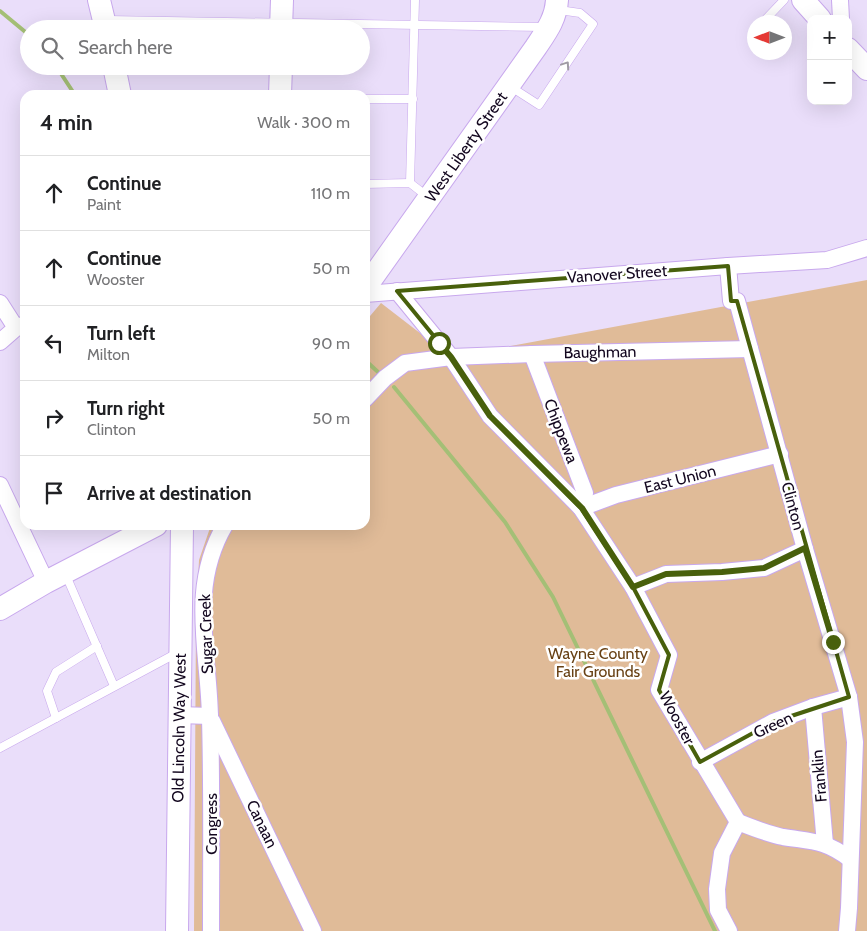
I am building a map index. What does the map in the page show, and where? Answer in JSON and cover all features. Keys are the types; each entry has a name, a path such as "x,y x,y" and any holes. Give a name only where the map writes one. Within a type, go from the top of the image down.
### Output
{"main road":[{"path":"281,20 282,0"},
{"path":"803,0 816,15"},
{"name":"West Liberty Street","path":"370,281 510,86 554,12"},
{"path":"852,53 867,69"},
{"path":"116,75 119,90"},
{"path":"280,75 280,90"},
{"path":"0,609 146,530"},
{"name":"Old Lincoln Way West","path":"182,530 179,716 182,930"}],"street":[{"path":"840,0 841,15"},
{"name":"Vanover Street","path":"370,294 827,260 867,248"},
{"name":"Clinton","path":"728,266 731,300 737,300 805,548 849,697 856,742 849,908 846,931"},
{"name":"Wooster","path":"397,291 451,357 490,416 582,508 633,587 669,655 659,690 700,762 738,822"},
{"path":"0,303 20,325"},
{"path":"0,342 20,327"},
{"name":"Baughman","path":"451,357 750,349"},
{"name":"Chippewa","path":"532,354 584,493 582,508"},
{"path":"370,394 385,378 405,363 451,357"},
{"name":"East Union","path":"582,508 616,494 780,454"},
{"path":"0,485 20,519"},
{"path":"27,530 55,578"},
{"name":"Sugar Creek","path":"210,716 202,622 203,594 207,567 221,530"},
{"path":"633,587 666,574 764,568 805,548"},
{"name":"Green","path":"700,762 774,722 813,707 849,697"},
{"name":"Franklin","path":"813,707 825,844"},
{"path":"179,716 210,716"},
{"name":"Congress","path":"210,716 211,931"},
{"name":"Canaan","path":"210,716 313,931"},
{"path":"729,931 718,910 717,889 722,853 738,822 782,836 817,841 835,848 850,859"}],"lane":[{"path":"410,183 415,0"},
{"path":"770,15 784,0"},
{"path":"370,25 415,24 554,12 580,13 593,24 539,105 510,86"},
{"path":"103,16 174,20"},
{"path":"370,99 413,99"},
{"path":"370,184 410,183 429,198"},
{"path":"55,578 97,646 114,686"},
{"path":"56,718 47,691 56,672 97,646"},
{"path":"0,748 180,651"}],"highlighted area":[{"path":"728,266 731,301 737,301 849,697 773,722 700,762 659,690 669,655 633,587 581,508 490,416 451,357 397,291"}],"green space":[{"name":"Wayne County Fair Grounds","path":"867,280 867,931 194,931 196,620 199,560 209,530 370,530 370,316 381,303 451,357"}],"waterway":[{"path":"0,11 20,28"},
{"path":"62,75 72,90"},
{"path":"370,365 378,372"},
{"path":"394,387 505,522 553,597 715,931"}],"route":[{"path":"439,343 451,357 490,416 582,508 633,587 666,574 764,568 805,548 833,642"}]}
